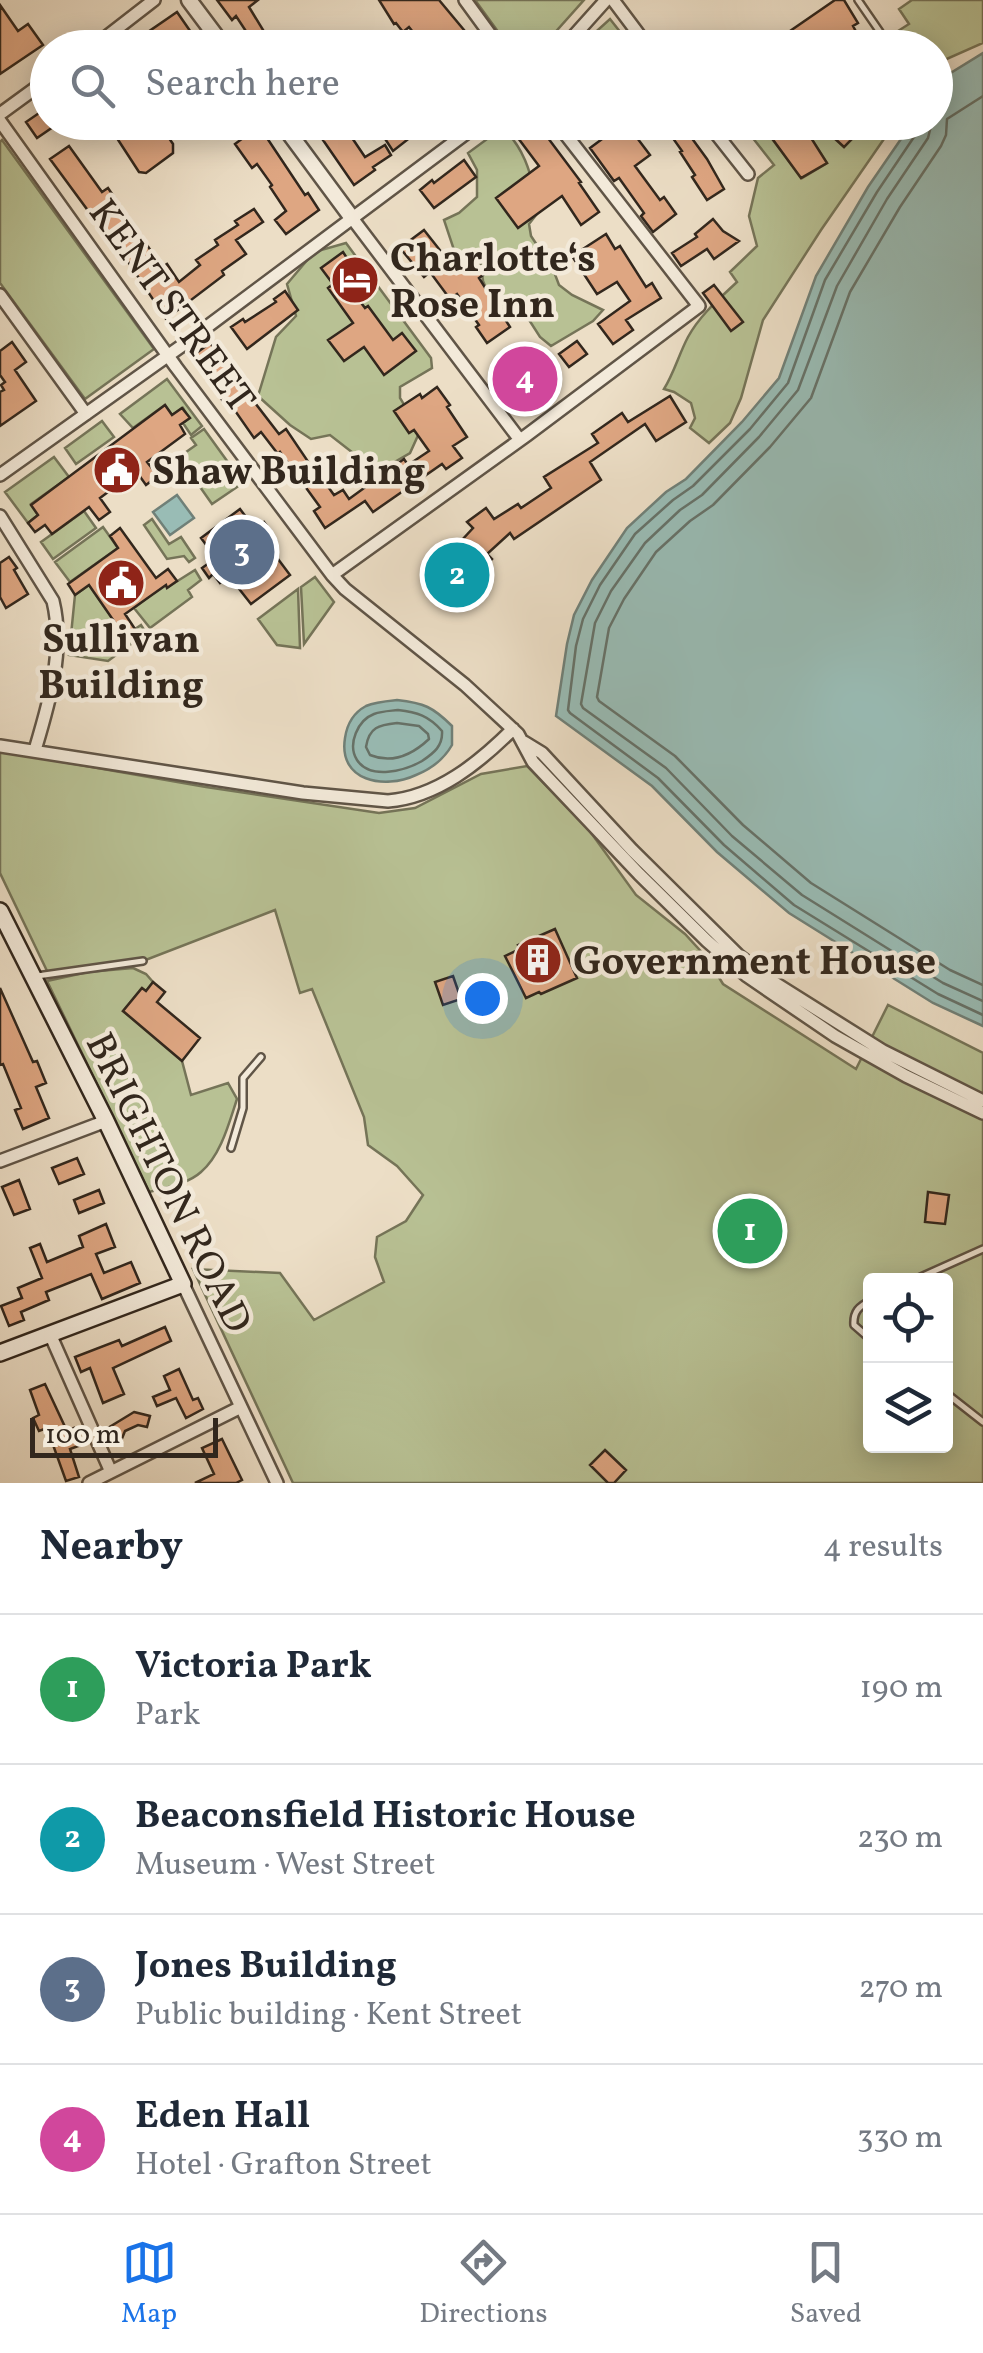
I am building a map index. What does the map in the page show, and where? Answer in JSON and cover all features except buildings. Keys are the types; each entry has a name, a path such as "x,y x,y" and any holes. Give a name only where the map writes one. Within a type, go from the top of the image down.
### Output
{"main road":[{"name":"BRIGHTON ROAD","path":"2,919 106,1121 183,1284"},
{"path":"0,1353 183,1284"}],"street":[{"path":"115,30 154,0"},
{"path":"189,0 212,30"},
{"path":"465,0 487,30"},
{"path":"580,30 609,0 634,30"},
{"path":"0,118 30,94"},
{"name":"KENT STREET","path":"0,118 168,355 332,576 465,685 524,742"},
{"path":"294,140 520,440"},
{"path":"0,475 458,140"},
{"path":"332,576 699,306 570,140"},
{"path":"721,140 748,174"},
{"path":"0,295 86,414"},
{"path":"0,516 56,611 57,660 35,750"},
{"path":"0,746 303,793 400,800 432,790 489,752 512,729"},
{"path":"524,742 542,753 710,930 770,980 896,1058 983,1101"},
{"path":"524,742 534,762 639,874 747,976 834,1036 983,1113"},
{"path":"0,1161 106,1121"},
{"name":"BRIGHTON ROAD","path":"183,1284 277,1483"},
{"path":"50,1334 110,1472"},
{"path":"89,1483 241,1407"}],"lane":[{"path":"858,0 879,30"},
{"path":"34,976 143,961"},
{"path":"231,1148 244,1108 244,1078 261,1057"},
{"path":"929,1273 983,1248"},
{"path":"863,1305 856,1310 854,1324 863,1332"},
{"path":"953,1398 983,1422"}],"green space":[{"path":"475,0 584,0 557,30 497,30"},
{"path":"912,0 983,0 983,43 953,56 953,30 900,30 909,24 899,9"},
{"path":"610,19 619,30 598,30"},
{"path":"2,140 154,349 85,399 0,283"},
{"path":"486,140 513,140 527,166 540,210 529,224 531,236 559,285 603,310 593,321 551,346 540,337 524,312 494,307 483,281 480,259 455,253 444,220 477,197 477,170 468,153"},
{"path":"754,140 773,140 802,178 827,163 812,140 836,140 844,147 851,140 883,140 763,320 741,398 730,423 709,443 690,428 695,418 691,403 664,389 693,329 737,282 730,272 757,246 749,216 758,178 774,165"},
{"path":"346,243 431,358 432,368 400,387 400,398 420,431 410,453 386,467 366,463 330,435 311,439 258,396 276,337 296,316 287,284 314,252"},
{"path":"167,379 202,426 191,435 183,423 189,418 183,408 172,415 165,405 133,428 120,414"},
{"path":"102,421 114,437 76,464 65,448"},
{"path":"204,429 243,483 212,504 179,457 196,445 191,438"},
{"path":"54,457 69,477 31,504 38,515 28,523 5,492"},
{"path":"84,511 96,528 53,559 41,542"},
{"path":"152,519 169,544 181,537 195,558 189,562 184,556 167,559 144,525"},
{"path":"103,527 118,548 70,582 55,562"},
{"path":"195,570 201,580 188,590 192,597 150,628 134,608 165,584 168,587"},
{"path":"315,577 334,602 304,644 301,587"},
{"path":"89,585 115,622 118,620 123,637 141,625 146,633 108,661 69,655 75,595"},
{"path":"298,589 300,648 277,645 258,619"},
{"path":"0,751 379,813 415,808 481,774 527,766 589,830 636,895 685,934 707,958 723,984 856,1069 888,1005 983,1053 983,1483 293,1483 193,1269 280,1273 314,1320 384,1282 375,1257 377,1237 406,1221 423,1195 397,1166 368,1145 364,1117 312,989 300,993 275,910 143,961 48,973 0,873"},
{"path":"133,968 153,982 146,991 141,989 123,1011 182,1061 191,1095 228,1083 237,1099 208,1165 190,1180 149,1192 47,981"}],"water":[{"path":"983,53 983,1026 933,1003 789,913 717,852 652,786 556,716 574,615 592,580 627,528 686,479 779,378 816,276 900,140 953,140 953,72"},
{"path":"177,495 194,518 170,535 153,512"},
{"path":"397,700 439,714 452,726 452,745 437,763 416,775 390,782 366,778 349,764 345,753 347,728 366,706"}],"place":[{"name":"Charlotte‘s Rose Inn","path":"355,280"},
{"name":"Eden Hall","path":"525,379"},
{"name":"Shaw Building","path":"117,470"},
{"name":"Jones Building","path":"242,552"},
{"name":"Beaconsfield Historic House","path":"457,575"},
{"name":"Sullivan Building","path":"121,583"},
{"name":"Government House","path":"538,960"},
{"name":"Victoria Park","path":"750,1231"}]}
